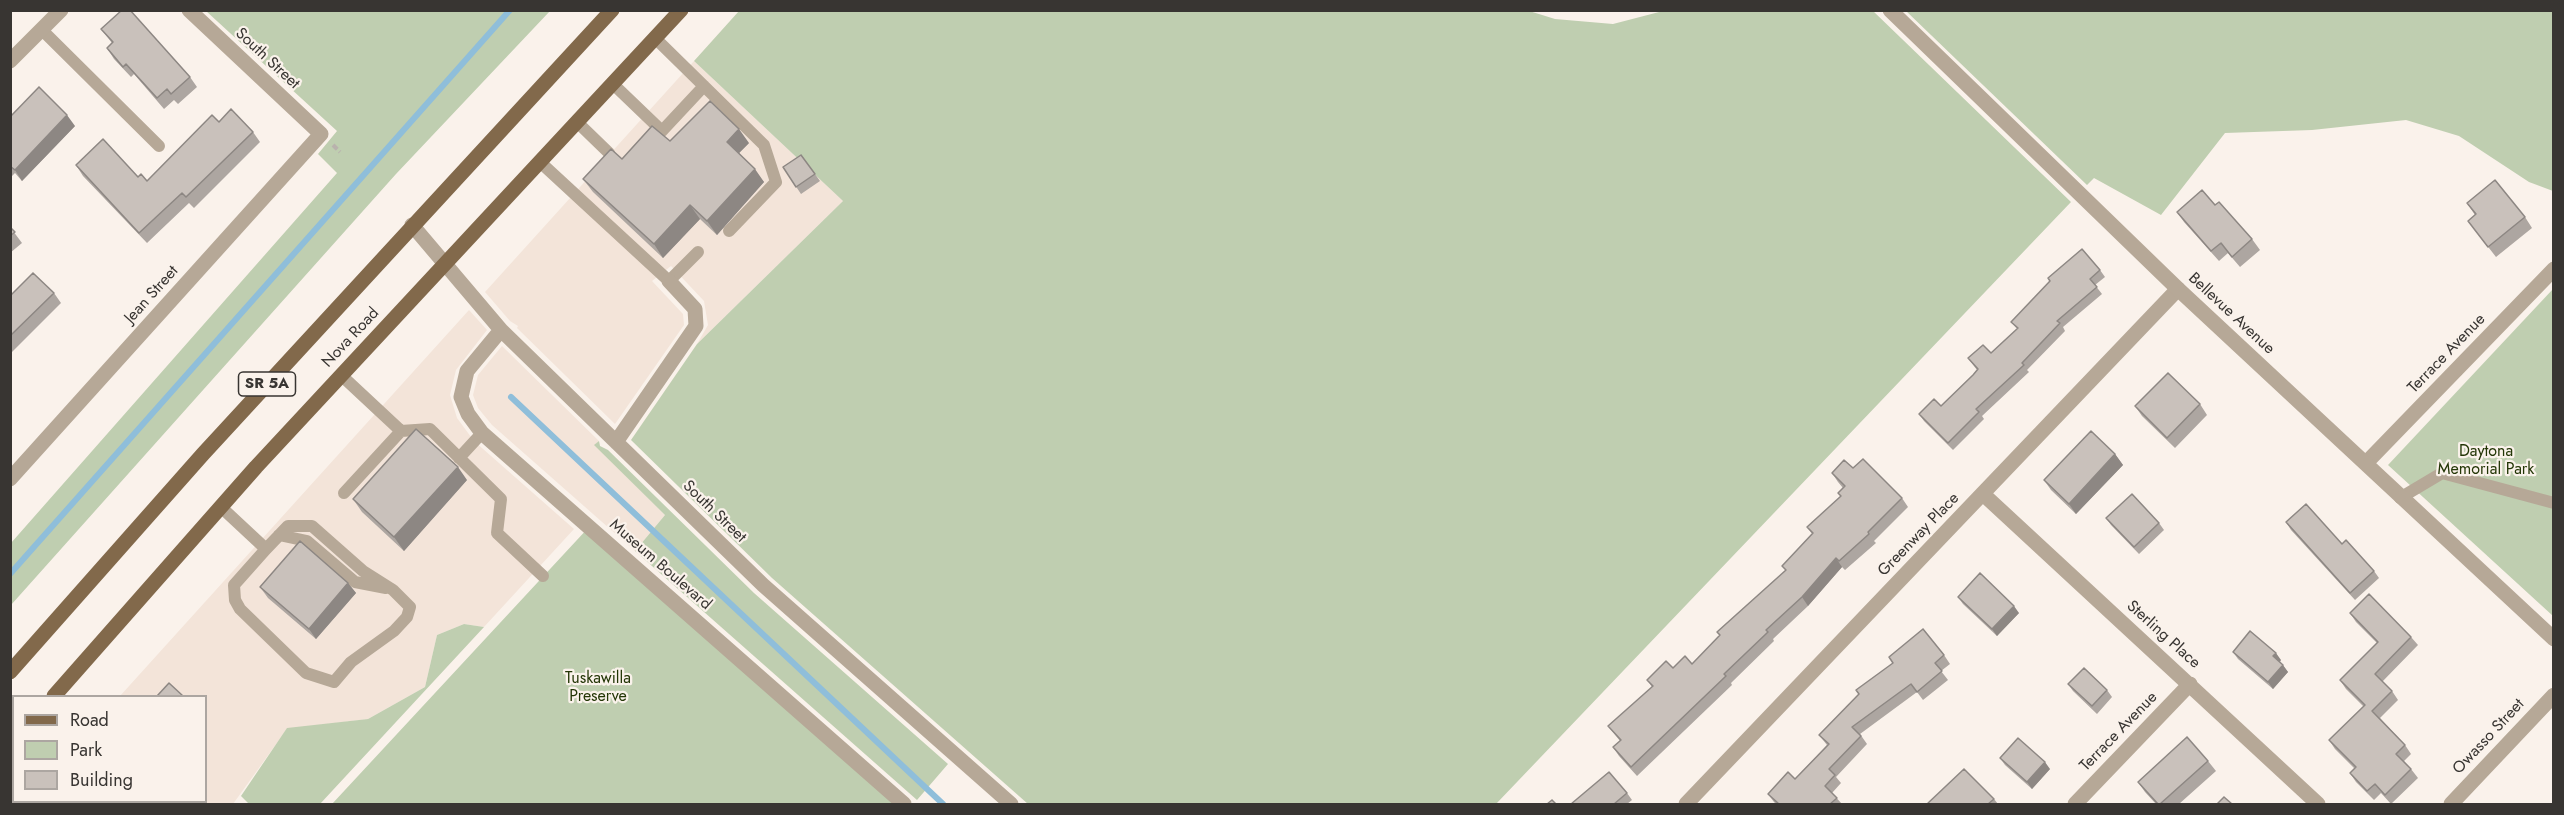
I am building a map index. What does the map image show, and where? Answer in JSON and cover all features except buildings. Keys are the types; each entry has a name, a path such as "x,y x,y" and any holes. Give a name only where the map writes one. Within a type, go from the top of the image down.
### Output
{"main road":[{"name":"Nova Road","path":"10,672 203,454 612,10"},
{"name":"Nova Road","path":"55,695 256,467 681,10"}],"street":[{"path":"10,61 61,10"},
{"name":"South Street","path":"189,10 321,134"},
{"name":"Bellevue Avenue","path":"1890,10 2178,289 2553,639"},
{"name":"Jean Street","path":"10,480 321,134"},
{"name":"South Street","path":"412,225 501,330 763,585 1011,804"},
{"name":"Terrace Avenue","path":"2366,463 2553,269"},
{"path":"616,442 696,326 695,309 669,281"},
{"name":"Greenway Place","path":"1686,804 2178,289"},
{"name":"Museum Boulevard","path":"501,330 467,371 461,397 468,414 482,433 904,804"},
{"name":"Sterling Place","path":"1983,494 2318,804"},
{"name":"Terrace Avenue","path":"2075,804 2190,684"},
{"name":"Owasso Street","path":"2451,804 2553,695"}],"lane":[{"path":"42,30 159,146"},
{"path":"655,38 764,145 776,182 729,231"},
{"path":"613,84 662,131 704,87"},
{"path":"577,123 609,153"},
{"path":"540,162 669,281 698,252"},
{"path":"342,376 401,431"},
{"path":"344,493 401,431 430,429 501,499 497,532 543,576"},
{"path":"459,458 482,433"},
{"path":"2400,498 2442,473 2553,503"},
{"path":"222,508 266,549"},
{"path":"288,526 312,526 363,571 393,590 410,607 407,617 394,631 351,662 334,682 306,673 240,609 235,600 234,585 266,549 288,526"}],"shaded area":[{"path":"694,61 843,201 697,344 708,325 704,301 671,266 652,281 683,314 684,325 615,424 517,328 518,326 510,321 485,292"},
{"path":"469,310 487,330 456,370 450,395 457,418 474,441 574,529 484,627 464,624 437,635 425,687 368,719 287,729 233,804 47,803 207,803 207,695 121,695"},
{"path":"502,346 599,441 595,445 665,515 635,551 492,425 478,408 473,395 478,375"}],"green space":[{"path":"1526,10 1555,19 1613,24 1663,11 1873,11 2071,202 1496,804 1028,804 772,578 631,440 697,344 843,201 694,61 739,11"},
{"path":"206,11 550,11 396,174 11,605 11,543 337,173 318,154 337,131"},
{"path":"1906,11 2553,11 2553,191 2529,182 2459,136 2406,120 2312,130 2225,133 2161,215 2094,178 2087,185"},
{"name":"Daytona Memorial Park","path":"2553,289 2553,616 2388,465"},
{"path":"599,441 600,446 608,450 754,593 948,764 917,800 635,551 665,515 594,445"},
{"name":"Tuskawilla Preserve","path":"589,527 904,804 332,804"},
{"path":"464,624 484,627 320,804 249,804 241,796 287,728 368,719 425,687 437,635"}],"waterway":[{"path":"10,574 510,10"},
{"path":"511,397 943,804"}]}
